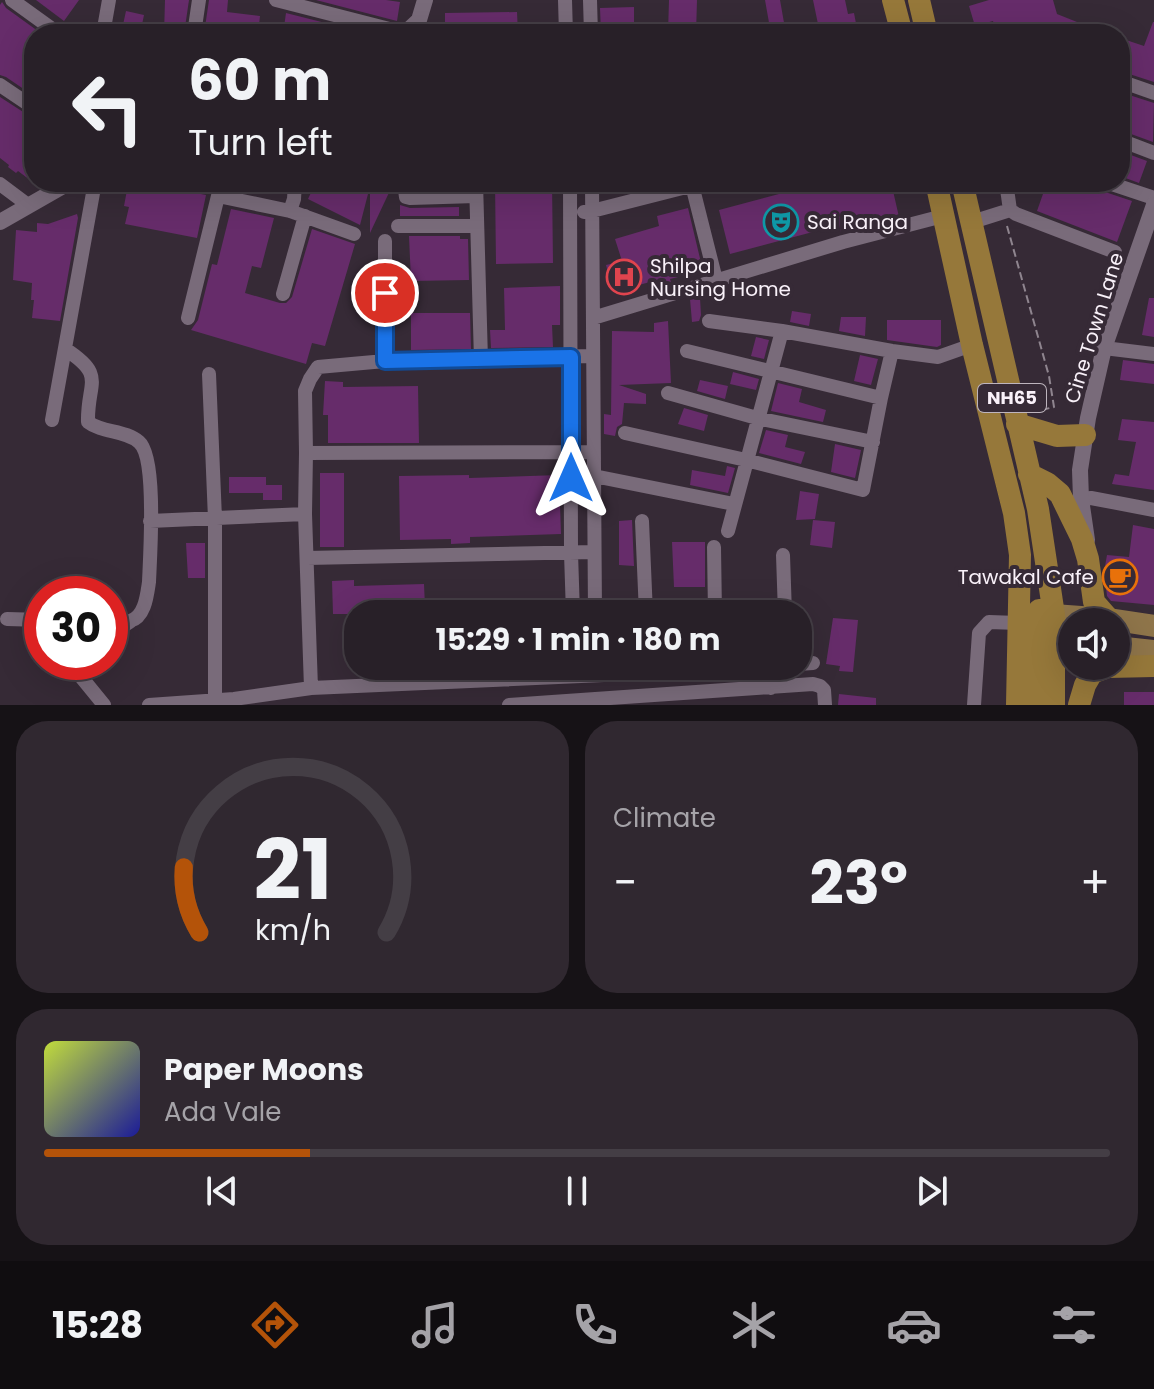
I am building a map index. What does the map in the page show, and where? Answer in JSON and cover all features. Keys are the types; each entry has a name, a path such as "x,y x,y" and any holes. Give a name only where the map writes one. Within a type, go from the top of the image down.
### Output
{"highway":[{"path":"893,0 899,24"},
{"path":"919,0 925,24"},
{"name":"NH65","path":"938,192 1014,513 1020,555 1038,617 1055,640 1054,705"},
{"name":"NH65","path":"964,192 1038,509 1038,617 1017,705"},
{"path":"959,285 985,277"},
{"path":"966,315 992,309"},
{"path":"1017,424 1057,436 1085,435"},
{"path":"1029,474 1060,494 1082,539 1094,602 1099,608"},
{"path":"1035,705 1055,640"},
{"path":"1079,705 1092,673 1108,667 1154,666"}],"main road":[{"path":"1038,617 1058,618"},
{"path":"1130,622 1154,626"},
{"path":"1130,648 1154,651"}],"street":[{"path":"12,0 45,24"},
{"path":"105,24 109,0"},
{"path":"195,24 199,0"},
{"path":"276,0 367,24"},
{"path":"423,24 425,0"},
{"path":"565,0 566,24"},
{"path":"590,0 591,24"},
{"path":"0,85 24,101"},
{"path":"1130,85 1154,93"},
{"path":"1130,144 1154,153"},
{"path":"0,184 28,205"},
{"path":"1130,190 1154,198"},
{"path":"0,222 52,192"},
{"path":"52,420 93,192"},
{"path":"290,211 294,192"},
{"path":"404,192 410,198 454,192"},
{"path":"476,192 481,360"},
{"path":"570,192 573,600"},
{"path":"592,192 595,600"},
{"path":"571,212 592,211 653,192"},
{"path":"700,192 716,280"},
{"path":"1006,192 1007,211"},
{"path":"188,318 218,196 290,211 354,234"},
{"name":"Cine Town Lane","path":"1088,559 1080,470 1085,435 1104,348 1154,205"},
{"path":"972,222 1007,211 1115,252"},
{"path":"283,294 305,216"},
{"path":"593,318 843,242 943,216"},
{"path":"398,226 477,226"},
{"path":"385,241 385,361"},
{"path":"709,321 938,357 972,345"},
{"path":"728,531 782,331"},
{"path":"1104,348 1154,354"},
{"path":"65,349 89,367 93,380 88,422 140,442 146,455 150,474 149,582 140,615 128,624"},
{"path":"687,351 881,398"},
{"path":"625,433 863,490 892,351"},
{"path":"311,688 305,514 305,391 318,367 385,361 592,356"},
{"path":"209,374 215,519 215,700"},
{"path":"668,393 757,418 873,442"},
{"path":"306,453 593,452"},
{"path":"594,476 734,504"},
{"path":"1081,499 1091,498 1154,510"},
{"path":"150,521 305,514"},
{"path":"642,521 645,600"},
{"path":"714,547 715,600"},
{"path":"307,558 594,552"},
{"path":"783,555 785,600"},
{"path":"974,705 979,633 989,622 1038,617"},
{"path":"7,619 24,619"},
{"path":"128,621 132,621"},
{"path":"84,680 104,705"},
{"path":"149,705 311,688 428,680"},
{"path":"771,688 772,680"},
{"path":"509,705 604,702 803,685 820,686 824,690 825,705"}],"path":[{"path":"1007,211 1054,407"}],"building":[{"path":"36,0 79,0 64,21"},
{"path":"165,0 189,0 185,24 164,24"},
{"path":"209,0 228,0 227,12 260,16 259,24 205,24"},
{"path":"316,0 386,0 400,2 397,21"},
{"path":"669,0 697,0 696,24 668,24"},
{"path":"765,0 780,0 784,24 769,24"},
{"path":"813,0 845,0 848,14 854,13 856,24 818,24"},
{"path":"989,0 1053,0 1057,14 1082,24 994,24 993,21 974,24 969,6"},
{"path":"2,2 28,24 24,24 24,89 0,75"},
{"path":"634,7 634,24 601,24 600,8"},
{"path":"126,11 144,15 142,24 123,24"},
{"path":"517,12 518,24 445,24 445,13"},
{"path":"286,13 329,24 284,24"},
{"path":"1154,22 1154,82 1130,74 1130,41 1144,46"},
{"path":"1130,95 1154,103 1153,142 1130,134"},
{"path":"0,97 24,113 24,176 18,171 16,173 0,158"},
{"path":"1130,155 1147,161 1139,183 1130,180"},
{"path":"127,192 191,192 206,195 197,238 125,224 129,207 124,206"},
{"path":"311,192 389,192 370,233 370,194 360,225 308,199"},
{"path":"495,192 552,192 553,263 496,264"},
{"path":"786,192 893,192 899,217 841,232 839,225 730,254 719,210"},
{"path":"1044,192 1105,192 1132,201 1117,242 1037,211"},
{"path":"400,205 410,208 459,207 459,216 400,216"},
{"path":"688,208 703,271 651,287 650,282 613,292 606,265 622,261 615,239 659,226 657,216"},
{"path":"231,209 274,218 261,268 252,266 245,293 280,303 286,303 292,297 312,229 355,244 325,346 312,343 306,364 191,330 198,320 212,264 217,265"},
{"path":"77,214 60,321 32,318 32,283 13,280 16,230 37,232 37,223 48,224"},
{"path":"409,236 460,236 460,239 468,239 469,280 411,281"},
{"path":"560,286 560,325 552,325 553,347 491,348 490,330 505,330 504,288"},
{"path":"700,298 699,321 692,322 690,299"},
{"path":"1149,298 1154,298 1154,337 1142,335"},
{"path":"792,311 811,314 809,326 790,322"},
{"path":"411,313 470,313 471,349 411,350"},
{"path":"841,317 866,317 865,336 839,331"},
{"path":"887,320 941,320 941,345 887,340"},
{"path":"668,321 671,383 619,385 646,394 646,404 624,403 622,424 617,427 615,436 604,434 604,414 611,415 612,331 654,332 654,323"},
{"path":"756,337 769,340 764,359 751,356"},
{"path":"860,355 878,359 871,385 854,381"},
{"path":"1123,360 1154,364 1154,384 1120,380"},
{"path":"733,372 759,379 756,390 730,384"},
{"path":"700,380 728,386 725,399 697,391"},
{"path":"325,381 343,382 343,387 418,386 419,443 328,443 328,415 323,415"},
{"path":"778,383 802,389 799,402 826,410 823,422 771,411"},
{"path":"684,408 708,415 704,431 678,424"},
{"path":"1122,419 1154,422 1154,490 1112,484 1115,474 1129,476 1136,442 1118,440"},
{"path":"766,430 788,435 785,447 805,452 801,464 759,453"},
{"path":"835,444 861,450 855,478 831,472"},
{"path":"727,466 735,468 728,493 690,485 692,470 725,476"},
{"path":"320,473 344,473 344,547 320,547"},
{"path":"469,475 469,478 559,475 561,534 470,537 470,543 451,544 451,539 400,540 399,476"},
{"path":"229,477 266,477 266,485 282,485 282,500 263,500 263,493 229,493"},
{"path":"800,491 819,494 815,519 796,520"},
{"path":"632,520 634,566 619,565 619,521"},
{"path":"813,520 835,522 832,548 810,545"},
{"path":"1133,525 1154,529 1154,605 1111,601 1107,596 1104,572 1107,555 1129,557"},
{"path":"672,542 705,542 705,587 674,587"},
{"path":"186,543 205,543 205,578 188,578"},
{"path":"354,580 354,586 424,584 425,600 344,600 344,614 333,614 332,581"},
{"path":"833,618 858,620 853,672 839,671 840,666 826,664"},
{"path":"1124,692 1154,692 1154,705 1124,705"},
{"path":"839,694 876,698 876,705 838,705"}],"place":[{"name":"Sai Ranga","path":"781,222"},
{"name":"Shilpa Nursing Home","path":"624,277"},
{"name":"Tawakal Cafe","path":"1120,577"}],"route":[{"path":"385,293 385,361 571,357 571,478"}]}
